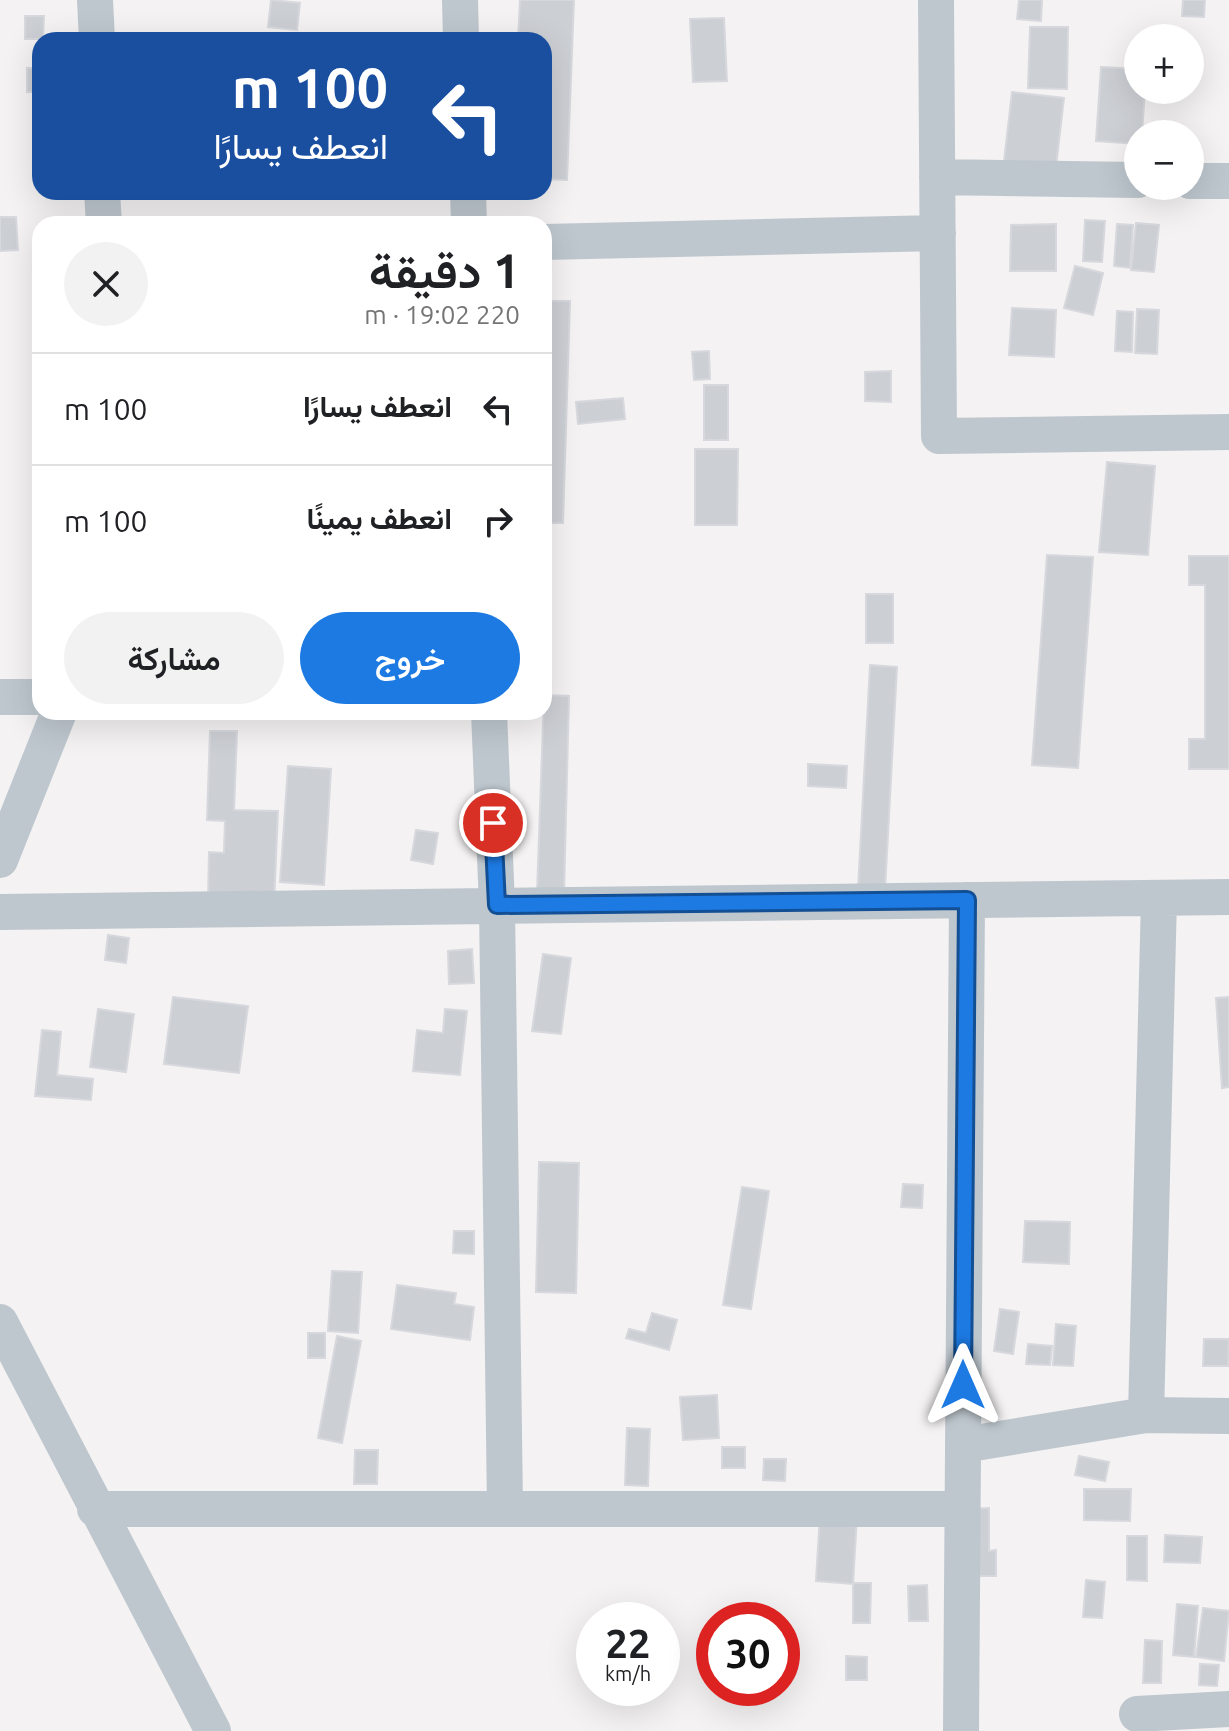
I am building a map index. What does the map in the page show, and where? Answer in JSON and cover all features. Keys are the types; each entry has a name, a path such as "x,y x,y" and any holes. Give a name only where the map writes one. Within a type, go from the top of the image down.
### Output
{"street":[{"path":"95,0 97,32"},
{"path":"460,0 461,32"},
{"path":"936,0 939,436 1229,432"},
{"path":"937,177 1124,180"},
{"path":"1204,181 1229,181"},
{"path":"552,242 938,233"},
{"path":"0,697 32,697"},
{"path":"0,860 56,720"},
{"path":"489,720 497,905 505,1509"},
{"path":"0,912 1229,897"},
{"path":"1146,1415 1159,898"},
{"path":"961,1731 967,900"},
{"path":"0,1322 213,1731"},
{"path":"963,1445 1146,1415 1229,1416"},
{"path":"95,1509 962,1509"},
{"path":"1137,1714 1229,1709"}],"building":[{"path":"271,0 300,3 297,30 268,27"},
{"path":"520,0 574,0 567,180 552,179 552,32 518,32"},
{"path":"1019,0 1042,0 1041,21 1017,19"},
{"path":"1183,0 1205,0 1204,17 1182,16"},
{"path":"25,16 44,16 43,32 32,32 32,39 25,39"},
{"path":"724,18 727,81 693,82 690,19"},
{"path":"1030,27 1068,27 1067,89 1028,88"},
{"path":"1101,67 1124,68 1124,104 1144,104 1143,120 1124,120 1124,143 1096,141"},
{"path":"27,68 32,68 32,92 27,92"},
{"path":"1012,92 1064,98 1056,167 1004,161"},
{"path":"0,217 16,217 18,250 0,251"},
{"path":"1085,220 1105,221 1102,262 1083,261"},
{"path":"1136,223 1159,225 1154,272 1131,270"},
{"path":"1056,224 1056,271 1010,271 1011,225"},
{"path":"1117,224 1133,225 1130,268 1114,266"},
{"path":"1075,266 1103,273 1093,315 1064,308"},
{"path":"552,301 570,301 563,523 552,523"},
{"path":"1012,308 1056,310 1054,357 1009,355"},
{"path":"1137,309 1159,310 1157,354 1135,353"},
{"path":"1117,311 1133,312 1132,352 1115,351"},
{"path":"709,351 710,379 694,380 692,352"},
{"path":"891,371 891,402 865,401 865,372"},
{"path":"704,385 728,385 728,440 704,440"},
{"path":"623,398 625,419 578,424 576,402"},
{"path":"695,449 738,449 737,525 695,525"},
{"path":"1107,462 1155,466 1148,555 1099,552"},
{"path":"1047,555 1093,557 1078,768 1032,765"},
{"path":"1189,556 1229,556 1229,769 1189,769 1189,739 1205,739 1205,585 1189,585"},
{"path":"866,594 893,594 893,643 866,643"},
{"path":"870,665 897,667 885,890 858,889"},
{"path":"552,695 569,696 564,894 537,893 543,720 552,720"},
{"path":"210,731 237,731 234,810 278,811 274,904 208,902 209,852 224,853 225,821 207,820"},
{"path":"808,764 847,766 846,788 808,786"},
{"path":"288,766 331,769 324,885 280,882"},
{"path":"416,830 438,833 433,864 411,860"},
{"path":"108,935 129,938 126,963 105,960"},
{"path":"472,949 474,983 449,984 448,951"},
{"path":"543,954 571,958 561,1034 532,1031"},
{"path":"173,997 248,1006 239,1073 164,1064"},
{"path":"1229,997 1229,1087 1222,1088 1216,998"},
{"path":"98,1009 134,1014 126,1072 90,1067"},
{"path":"445,1009 467,1011 460,1075 413,1071 417,1030 443,1033"},
{"path":"42,1030 61,1032 57,1075 93,1079 91,1100 35,1096"},
{"path":"539,1162 579,1163 576,1293 536,1292"},
{"path":"903,1184 923,1185 922,1208 901,1207"},
{"path":"742,1187 769,1191 751,1309 723,1305"},
{"path":"1025,1221 1070,1222 1069,1264 1023,1262"},
{"path":"454,1231 474,1231 474,1254 453,1253"},
{"path":"332,1271 362,1272 358,1333 328,1331"},
{"path":"397,1285 456,1293 454,1304 474,1307 470,1340 391,1329"},
{"path":"1000,1309 1019,1312 1013,1354 994,1351"},
{"path":"652,1313 677,1320 669,1350 626,1338 629,1329 646,1333"},
{"path":"1056,1324 1076,1326 1073,1366 1053,1365"},
{"path":"308,1333 325,1333 325,1358 308,1358"},
{"path":"337,1336 361,1341 342,1443 318,1438"},
{"path":"1204,1339 1229,1339 1228,1366 1203,1366"},
{"path":"1028,1344 1052,1346 1050,1365 1026,1364"},
{"path":"717,1395 719,1438 683,1440 680,1397"},
{"path":"627,1428 650,1429 648,1486 625,1485"},
{"path":"722,1447 745,1447 745,1468 722,1468"},
{"path":"355,1450 378,1450 377,1484 354,1484"},
{"path":"1079,1456 1109,1462 1105,1481 1075,1475"},
{"path":"764,1459 786,1459 785,1481 763,1480"},
{"path":"1084,1489 1131,1489 1130,1521 1084,1520"},
{"path":"989,1508 989,1551 996,1550 996,1576 971,1576 971,1509"},
{"path":"820,1514 857,1516 853,1584 816,1581"},
{"path":"1165,1535 1202,1537 1200,1563 1164,1562"},
{"path":"1127,1536 1147,1536 1147,1581 1127,1580"},
{"path":"1086,1580 1105,1582 1102,1618 1083,1617"},
{"path":"853,1583 871,1583 870,1623 853,1623"},
{"path":"927,1585 928,1621 909,1621 908,1586"},
{"path":"1177,1604 1198,1606 1194,1657 1173,1655"},
{"path":"1203,1608 1229,1611 1224,1661 1196,1657"},
{"path":"1145,1640 1162,1641 1161,1683 1143,1683"},
{"path":"846,1656 867,1657 867,1680 846,1680"},
{"path":"1200,1664 1219,1665 1217,1686 1199,1685"}],"route":[{"path":"493,823 497,905 967,900 963,1385"}]}
